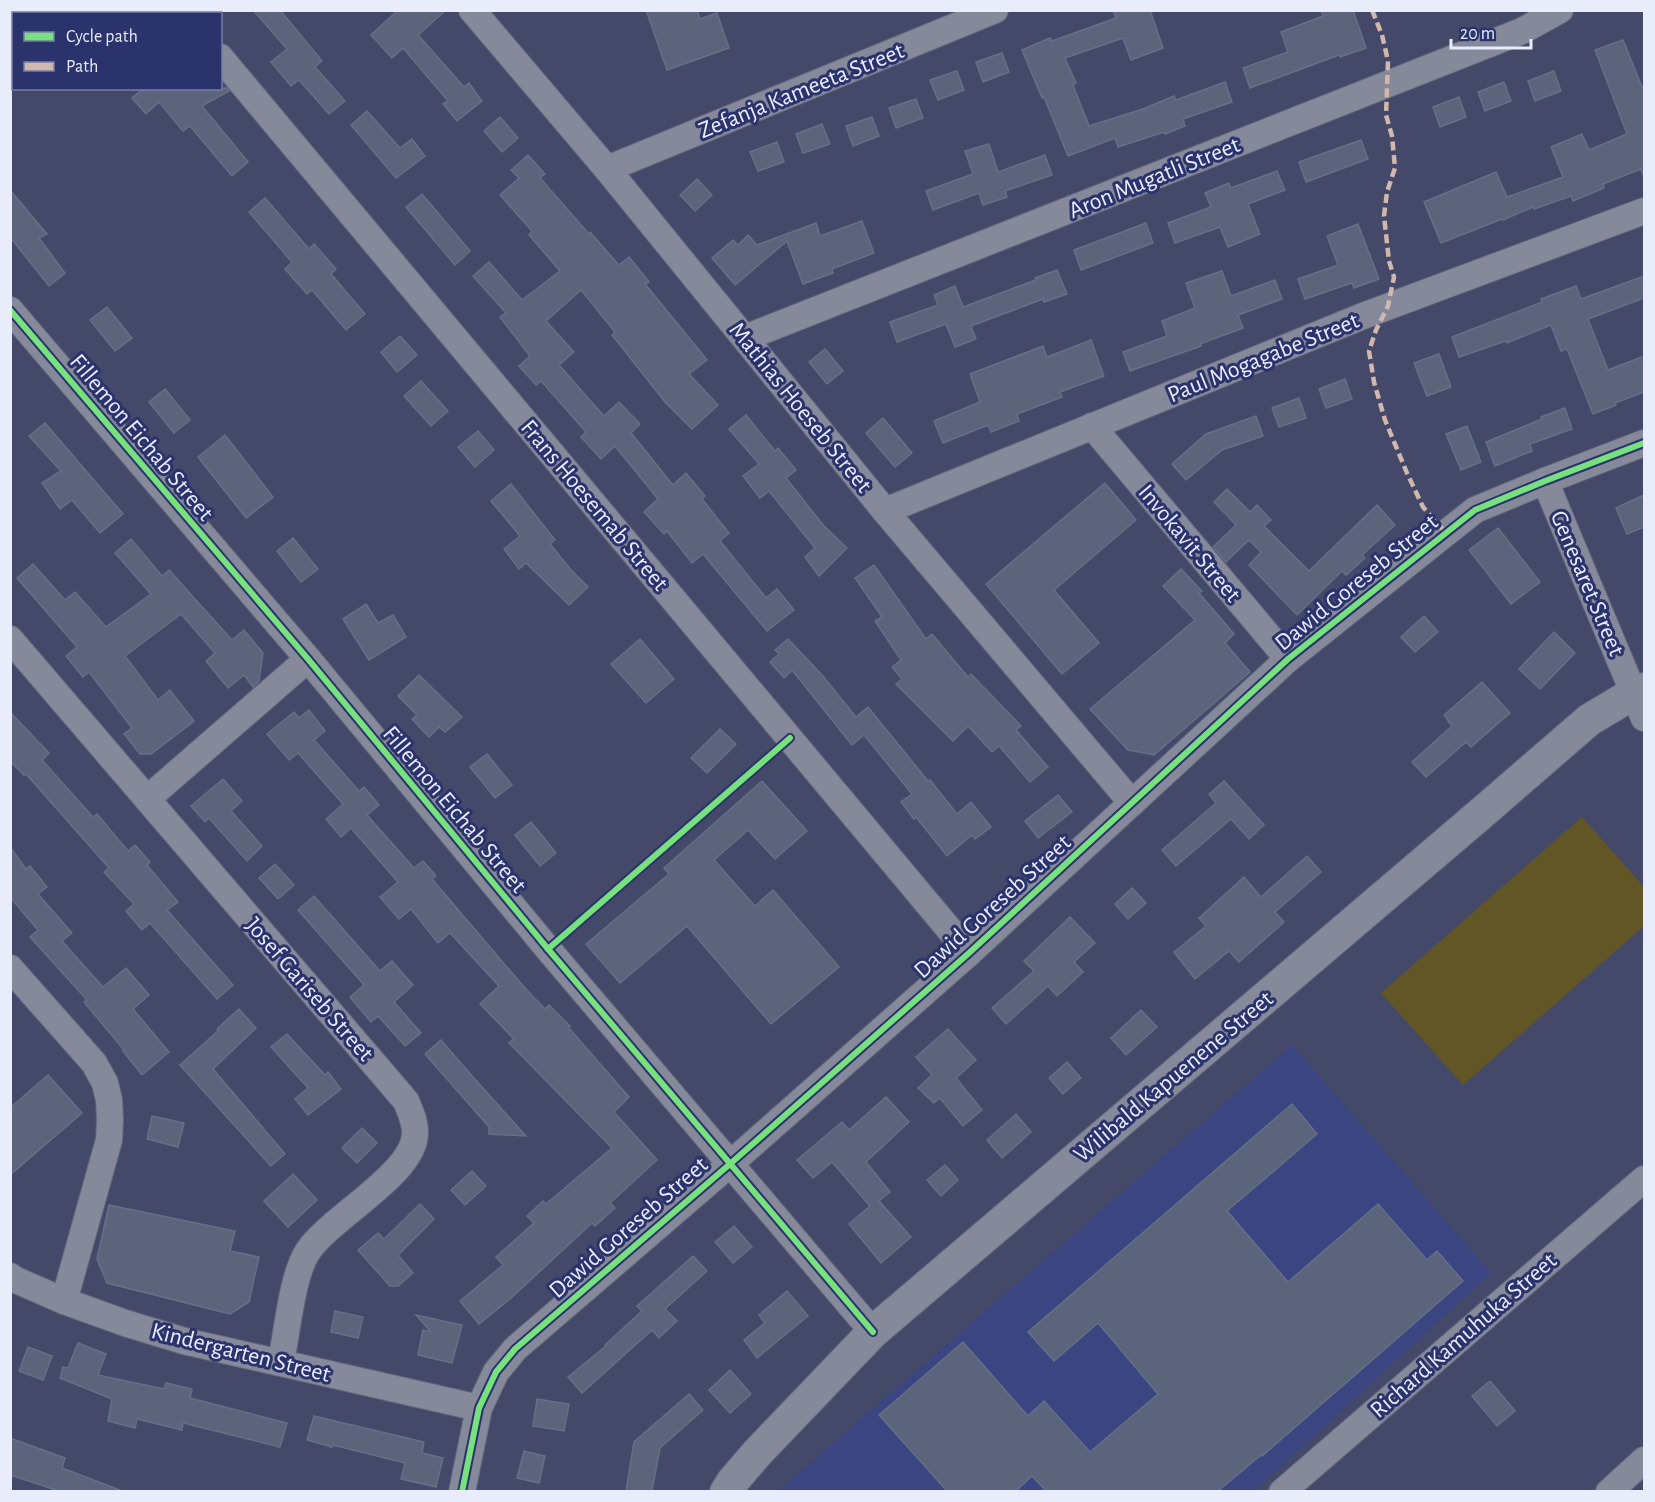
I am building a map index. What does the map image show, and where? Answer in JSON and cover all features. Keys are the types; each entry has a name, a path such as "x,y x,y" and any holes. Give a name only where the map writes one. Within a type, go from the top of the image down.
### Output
{"street":[{"name":"Mathias Hoeseb Street","path":"472,10 608,169 885,511 1131,803"},
{"name":"Zefanja Kameeta Street","path":"608,169 995,10"},
{"name":"Aron Mugatli Street","path":"745,338 1522,31 1560,10"},
{"name":"Frans Hoesemab Street","path":"222,59 969,953"},
{"name":"Paul Mogagabe Street","path":"885,511 1363,316 1644,211"},
{"name":"Fillemon Eichab Street","path":"10,310 308,659 548,949 873,1332"},
{"name":"Invokavit Street","path":"1092,426 1288,659"},
{"name":"Dawid Goreseb Street","path":"462,1491 478,1408 496,1372 515,1349 730,1164 969,953 1288,659 1475,510 1644,443"},
{"name":"Genesaret Street","path":"1545,481 1641,700"},
{"name":"Josef Gariseb Street","path":"10,639 399,1092 413,1117 415,1133 410,1152 395,1173 324,1231 307,1253 297,1277 282,1362"},
{"path":"147,799 308,659"},
{"name":"Wilibald Kapuenene Street","path":"726,1491 758,1452 873,1332 1589,720 1641,700"},
{"path":"10,968 94,1063 105,1083 109,1100 109,1140 64,1301"},
{"name":"Richard Kamuhuka Street","path":"1282,1491 1644,1179"},
{"name":"Kindergarten Street","path":"10,1276 64,1301 124,1323 184,1341 478,1408"},
{"path":"1609,1491 1644,1460"}],"shaded area":[{"path":"1582,817 1644,887 1644,926 1463,1085 1381,993"},
{"path":"1292,1045 1491,1273 1254,1491 777,1492"}],"building":[{"path":"253,10 280,10 322,61 315,67 345,101 329,114 299,80 291,86 271,62 287,49"},
{"path":"398,10 446,10 418,35 464,87 469,83 482,101 457,121 443,104 448,101 403,48 392,58 371,35"},
{"path":"646,10 697,10 700,19 717,13 729,48 667,70"},
{"path":"1113,10 1150,10 1163,48 1131,60 1123,38 1065,58 1076,83 1073,85 1089,126 1143,109 1174,96 1176,100 1225,82 1232,102 1183,119 1185,126 1165,134 1164,132 1118,147 1115,138 1068,156 1022,50 1050,38 1052,41 1116,18"},
{"path":"1321,10 1353,10 1366,48 1340,57 1339,55 1250,88 1243,68 1288,52 1281,32 1323,16"},
{"path":"1623,40 1644,92 1644,175 1641,169 1603,184 1604,188 1573,201 1571,196 1534,209 1533,207 1441,243 1424,202 1496,172 1507,197 1563,177 1551,147 1582,134 1589,150 1627,134 1595,50"},
{"path":"1002,53 1009,72 983,82 976,62"},
{"path":"957,71 964,90 938,100 930,80"},
{"path":"1554,71 1561,91 1535,101 1528,81"},
{"path":"1504,82 1511,101 1485,111 1478,92"},
{"path":"222,88 227,88 229,91 202,106 248,162 232,176 190,126 183,131 159,102 146,114 132,98 142,90 222,90"},
{"path":"1459,97 1466,117 1440,127 1433,107"},
{"path":"916,99 923,118 896,128 889,108"},
{"path":"367,111 400,148 412,139 425,156 396,178 351,125"},
{"path":"500,117 518,138 502,152 484,131"},
{"path":"872,117 879,136 853,146 846,126"},
{"path":"822,124 830,144 803,153 796,134"},
{"path":"1361,140 1368,159 1306,182 1299,162"},
{"path":"777,142 784,162 758,171 750,152"},
{"path":"989,144 998,172 1045,155 1052,175 1005,191 1007,197 983,205 979,193 933,210 926,191 973,174 965,151"},
{"path":"528,155 545,174 540,178 619,265 629,257 649,282 645,284 707,360 689,374 718,405 692,429 665,402 612,335 615,332 581,290 546,321 574,352 559,365 604,416 619,402 640,424 631,433 673,485 686,473 705,496 702,499 729,533 720,541 766,598 777,589 794,610 767,631 703,554 692,563 667,531 664,534 644,512 658,499 615,446 601,459 581,437 586,432 541,381 536,385 519,366 530,356 500,317 506,313 473,276 489,262 522,300 560,271 529,235 532,231 500,195 519,178 511,170"},
{"path":"1277,171 1285,190 1248,204 1260,234 1228,247 1220,227 1175,243 1168,223 1211,207 1205,193 1229,183 1231,188"},
{"path":"697,179 712,195 695,211 680,195"},
{"path":"10,190 47,234 39,238 65,273 49,286 10,237"},
{"path":"422,194 470,251 455,265 406,207"},
{"path":"265,198 309,249 314,244 336,269 331,274 365,314 346,330 312,290 307,294 285,269 292,262 249,212"},
{"path":"862,221 874,253 832,269 833,273 803,284 787,241 735,285 712,258 733,240 738,245 748,235 757,245 816,223 820,236"},
{"path":"1146,223 1153,243 1081,270 1074,250"},
{"path":"1358,224 1379,279 1354,288 1352,283 1305,299 1298,279 1338,265 1327,236"},
{"path":"1057,270 1067,294 1044,302 1043,299 971,326 976,339 955,347 946,324 897,342 890,322 938,305 934,295 955,286 963,307"},
{"path":"1222,271 1231,296 1275,280 1282,299 1238,315 1243,328 1200,344 1201,346 1130,371 1123,352 1167,336 1162,321 1195,308 1186,283"},
{"path":"1644,276 1644,298 1588,319 1608,370 1644,356 1644,392 1615,403 1616,405 1593,414 1567,349 1561,351 1551,325 1507,343 1506,341 1459,357 1452,337 1542,302 1541,299 1576,286 1581,299"},
{"path":"107,307 132,338 115,351 90,320"},
{"path":"400,336 417,355 397,372 381,352"},
{"path":"1091,340 1104,376 1060,392 1062,397 1017,414 1019,421 991,432 988,425 943,443 934,421 980,402 970,374 1043,346 1047,357"},
{"path":"825,349 843,371 827,384 809,362"},
{"path":"1439,354 1451,387 1427,396 1414,363"},
{"path":"1345,379 1352,399 1326,408 1319,389"},
{"path":"421,381 448,411 431,426 404,396"},
{"path":"165,389 190,420 174,433 149,402"},
{"path":"1299,398 1306,418 1279,427 1272,408"},
{"path":"1565,408 1572,429 1530,444 1532,451 1495,466 1486,442"},
{"path":"746,415 775,451 778,448 796,470 786,478 824,526 847,548 819,576 805,557 815,548 769,491 760,498 743,476 759,464 729,429"},
{"path":"1256,416 1263,436 1222,450 1186,480 1172,464 1206,434"},
{"path":"883,418 912,453 895,467 866,433"},
{"path":"45,423 123,514 100,533 72,500 60,509 42,483 61,471 29,436"},
{"path":"1467,426 1481,462 1461,470 1446,434"},
{"path":"478,431 494,450 475,467 458,447"},
{"path":"225,435 273,497 246,518 198,457"},
{"path":"1105,483 1136,520 1054,590 1099,643 1062,674 986,584"},
{"path":"511,484 555,540 550,544 588,587 569,605 526,563 519,569 504,549 520,536 491,501"},
{"path":"1227,489 1250,512 1257,505 1271,520 1264,526 1309,571 1377,505 1395,525 1362,555 1365,558 1346,575 1342,571 1297,615 1249,565 1261,552 1249,540 1226,562 1213,547 1236,525 1214,502"},
{"path":"1644,495 1644,527 1627,534 1616,508"},
{"path":"1498,528 1540,582 1511,604 1469,550"},
{"path":"293,538 318,569 301,582 277,551"},
{"path":"131,539 162,576 169,570 232,640 244,630 263,653 259,681 253,687 244,675 228,688 206,661 215,653 181,614 125,656 158,700 170,690 194,721 151,754 140,754 124,734 132,728 89,672 83,677 66,656 77,647 17,578 33,564 65,600 75,592 106,627 151,594 115,553"},
{"path":"874,565 926,639 932,634 968,677 971,674 1021,726 1016,730 1048,767 1030,782 999,746 992,752 968,726 953,741 896,684 902,679 892,667 901,660 875,621 882,617 855,578"},
{"path":"1181,569 1202,591 1199,593 1234,634 1225,643 1250,672 1154,755 1128,750 1090,709 1195,620 1163,586"},
{"path":"366,604 378,623 393,615 406,637 369,660 343,619"},
{"path":"1424,616 1438,632 1415,652 1401,637"},
{"path":"1554,632 1575,653 1540,689 1519,669"},
{"path":"640,639 674,679 646,703 611,664"},
{"path":"788,639 822,675 856,717 868,707 957,814 971,802 991,827 975,839 972,835 947,856 901,802 912,794 864,735 852,745 792,670 784,678 770,662 779,654 775,650"},
{"path":"419,675 462,717 445,732 439,727 429,737 412,719 417,715 398,696"},
{"path":"1482,682 1510,713 1471,747 1466,742 1426,777 1412,762 1452,726 1444,715"},
{"path":"309,710 325,731 314,740 359,791 364,787 379,805 367,815 414,868 423,861 436,876 432,879 524,987 545,1009 549,1005 570,1026 568,1027 629,1097 614,1112 657,1160 610,1203 615,1208 595,1226 592,1223 510,1299 479,1324 460,1301 503,1265 496,1257 534,1223 527,1216 543,1201 546,1204 612,1148 509,1043 514,1039 480,1004 499,986 450,933 438,943 411,909 399,919 380,897 398,882 351,828 341,837 326,819 343,804 298,753 289,760 267,734 294,712 299,718"},
{"path":"10,712 49,753 42,760 93,817 97,814 128,851 135,845 150,862 147,865 178,902 167,910 233,985 217,999 150,923 142,930 126,911 134,904 104,872 109,868 26,774 24,775 10,761"},
{"path":"720,729 736,744 707,773 691,758"},
{"path":"487,754 512,785 495,798 470,767"},
{"path":"223,779 242,801 231,811 262,846 247,861 209,818 205,822 191,806"},
{"path":"762,781 807,831 775,859 748,830 714,860 755,906 773,890 839,967 771,1024 687,926 620,983 586,944 669,874 664,868"},
{"path":"1224,781 1264,825 1249,839 1231,819 1176,866 1162,850 1216,803 1209,794"},
{"path":"1058,795 1072,812 1038,838 1025,821"},
{"path":"531,822 556,853 540,866 515,835"},
{"path":"10,847 26,869 30,866 47,887 38,894 72,933 62,941 103,987 126,968 149,995 133,1009 169,1052 142,1075 84,1002 87,1000 30,937 38,930 10,897"},
{"path":"1307,856 1321,872 1275,912 1284,922 1239,962 1229,951 1195,979 1174,952 1206,926 1199,918 1244,877 1261,897"},
{"path":"275,864 294,885 278,899 259,878"},
{"path":"1132,888 1146,903 1128,919 1115,904"},
{"path":"314,896 380,971 392,961 413,985 394,1002 421,1033 405,1046 378,1016 371,1022 350,997 364,985 298,910"},
{"path":"1070,917 1095,943 1074,962 1083,972 1057,996 1048,986 1006,1024 992,1008 1034,971 1024,961"},
{"path":"239,1009 256,1028 213,1069 285,1154 271,1166 180,1065"},
{"path":"1141,1010 1157,1027 1126,1055 1111,1038"},
{"path":"948,1029 976,1060 956,1078 982,1110 963,1126 940,1098 934,1103 918,1088 932,1075 916,1057"},
{"path":"287,1034 325,1075 328,1072 341,1089 308,1115 295,1099 308,1088 271,1047"},
{"path":"441,1040 526,1136 489,1134 489,1127 425,1054"},
{"path":"1067,1062 1081,1078 1063,1094 1049,1078"},
{"path":"48,1075 82,1113 10,1175 10,1108"},
{"path":"886,1097 909,1122 866,1162 890,1192 879,1201 911,1237 881,1263 849,1224 870,1206 832,1162 813,1178 797,1160 842,1122 849,1130"},
{"path":"1292,1104 1317,1134 1227,1211 1288,1282 1378,1204 1427,1260 1437,1251 1463,1281 1262,1456 1218,1491 1046,1491 1032,1476 1016,1491 947,1491 879,1415 963,1342 1028,1416 1044,1401 1090,1452 1158,1394 1098,1323 1054,1361 1028,1332"},
{"path":"1016,1114 1031,1132 1002,1158 987,1140"},
{"path":"152,1116 184,1123 178,1147 147,1139"},
{"path":"362,1128 377,1143 357,1163 342,1148"},
{"path":"945,1165 958,1180 941,1196 927,1180"},
{"path":"472,1171 486,1186 465,1205 451,1190"},
{"path":"293,1174 317,1200 288,1227 264,1201"},
{"path":"420,1204 434,1219 398,1255 413,1273 398,1286 390,1286 358,1250 378,1233 384,1239"},
{"path":"109,1205 235,1231 230,1251 259,1257 249,1302 230,1314 107,1283 97,1259"},
{"path":"734,1226 752,1247 733,1263 715,1242"},
{"path":"693,1256 707,1271 665,1309 677,1321 659,1338 652,1330 582,1393 568,1377 606,1346 642,1311 637,1306"},
{"path":"787,1291 808,1316 757,1358 744,1340 765,1323 759,1315"},
{"path":"335,1311 363,1317 358,1338 331,1332"},
{"path":"416,1315 462,1325 452,1363 418,1355 423,1330 431,1332"},
{"path":"78,1343 106,1354 98,1375 164,1389 166,1383 192,1389 190,1398 287,1423 280,1447 183,1423 182,1430 137,1419 135,1428 108,1421 112,1399 60,1378 63,1367 68,1368"},
{"path":"28,1347 52,1356 43,1380 19,1371"},
{"path":"730,1370 751,1394 730,1413 709,1390"},
{"path":"1490,1381 1515,1411 1497,1426 1472,1396"},
{"path":"689,1394 703,1410 660,1448 652,1491 626,1491 634,1442"},
{"path":"537,1399 569,1404 564,1431 533,1426"},
{"path":"314,1416 424,1442 422,1453 443,1458 436,1487 401,1479 405,1463 307,1440"},
{"path":"10,1438 65,1458 62,1468 120,1490 59,1491 10,1475"},
{"path":"524,1451 545,1456 539,1483 517,1478"}],"marked path":[{"path":"1372,10 1382,35 1388,61 1386,115 1392,136 1395,168 1387,192 1384,216 1389,261 1394,277 1388,306 1369,351 1374,382 1385,420 1407,473 1423,507 1446,533"}],"cycle path":[{"path":"10,310 308,659 548,949 873,1332"},
{"path":"462,1492 479,1408 496,1372 515,1349 730,1164 969,953 1288,659 1475,510 1644,443"},
{"path":"548,949 790,738"}]}
